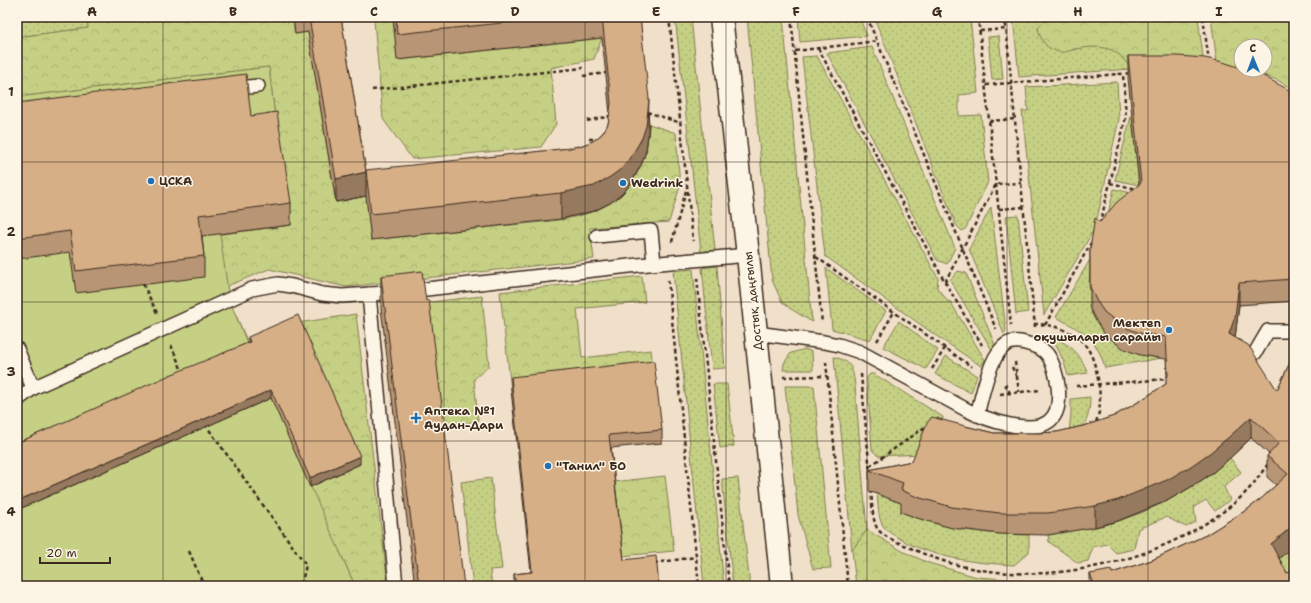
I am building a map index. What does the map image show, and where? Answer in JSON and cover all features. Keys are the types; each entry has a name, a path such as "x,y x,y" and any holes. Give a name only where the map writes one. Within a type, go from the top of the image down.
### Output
{"main road":[{"name":"Достық даңғылы","path":"721,17 748,255 782,586"}],"lane":[{"path":"219,90 258,86"},
{"path":"598,236 651,231 660,263"},
{"path":"17,400 33,388 252,289 265,285 278,284 292,286 322,294 342,296 483,283 660,263 748,255"},
{"path":"369,294 396,586"},
{"path":"1255,353 1268,331 1294,331"},
{"path":"756,333 824,342 860,352 977,415 1015,426 1042,425 1049,422 1054,416 1059,399 1058,382 1053,367 1046,354 1038,347 1031,344 1019,341 1008,344 997,354 993,362 977,415"},
{"path":"17,349 33,388"}],"path":[{"path":"669,17 696,260 729,586"},
{"path":"791,17 847,585"},
{"path":"867,17 963,248 1008,344"},
{"path":"978,17 999,209 1008,344 1019,392"},
{"path":"1005,17 1038,347"},
{"path":"1203,17 1210,67"},
{"path":"980,31 1006,29"},
{"path":"795,51 877,41"},
{"path":"818,48 945,282 993,362"},
{"path":"372,90 583,68"},
{"path":"583,76 606,73"},
{"path":"986,86 1135,73"},
{"path":"1099,230 1126,117 1123,74"},
{"path":"647,112 681,123"},
{"path":"587,121 610,116"},
{"path":"989,121 1015,119"},
{"path":"589,140 603,139"},
{"path":"996,184 1021,183"},
{"path":"1110,183 1140,190"},
{"path":"945,282 996,184"},
{"path":"687,185 660,263 699,586"},
{"path":"999,209 1024,207"},
{"path":"1045,325 1095,236"},
{"path":"815,257 988,378"},
{"path":"143,284 185,377"},
{"path":"870,474 861,372 894,312"},
{"path":"1027,325 1035,324 1060,328 1080,340 1087,348 1095,367 1099,384 1100,400 1099,412 1092,429"},
{"path":"922,385 945,348"},
{"path":"782,378 827,376"},
{"path":"982,396 1099,384 1167,379"},
{"path":"869,467 957,404"},
{"path":"203,418 206,425 306,565 301,586"},
{"path":"871,490 873,512 877,529 883,535 918,552 947,563 980,570 1045,574 1078,570 1106,564 1143,553 1171,542 1200,526 1229,507 1247,491 1268,464 1271,467"},
{"path":"189,551 204,586"},
{"path":"647,563 696,557"}],"green space":[{"path":"17,17 87,17 88,28 17,37"},
{"path":"87,17 293,17 295,34 308,32 336,202 366,196 371,240 543,222 572,218 598,209 610,203 619,196 634,179 646,147 649,124 676,133 680,186 669,222 590,228 594,259 346,287 269,269 227,286 204,277 199,237 291,225 277,134 269,67 17,97 17,37 88,28"},
{"path":"383,17 393,17 398,60 602,38 594,59 551,68 556,124 541,147 412,159 383,119 374,21"},
{"path":"675,17 691,17 715,250 701,252"},
{"path":"747,17 783,17 812,322 782,302 772,280"},
{"path":"798,17 859,17 867,36 800,42"},
{"path":"874,17 970,17 978,93 959,95 959,116 981,115 988,182 966,228 962,231 956,225"},
{"path":"1013,17 1050,17 1038,27 1061,52 1092,47 1107,48 1120,55 1132,69 1019,77"},
{"path":"1050,17 1198,17 1204,65 1132,69 1125,60 1113,50 1105,48 1084,48 1066,52 1056,51 1048,47 1042,40 1038,27"},
{"path":"1211,17 1294,17 1294,90 1271,78 1273,78 1273,38 1233,38 1233,66 1217,63"},
{"path":"999,36 1003,79 992,80 988,37"},
{"path":"872,47 955,248 947,264 937,260 827,53"},
{"path":"817,56 938,278 937,288 948,302 950,301 985,360 981,366 825,256 802,57"},
{"path":"269,67 277,134 291,225 220,234 229,299 355,586 17,586 17,97"},
{"path":"1117,82 1119,119 1095,228 1044,315 1022,111 1028,111 1026,87"},
{"path":"1132,112 1139,185 1115,180"},
{"path":"1114,189 1140,195 1104,230"},
{"path":"991,207 1006,330 1004,334 969,249"},
{"path":"1018,215 1028,312 1016,314 1006,216"},
{"path":"1091,258 1089,285 1094,307 1088,305 1100,327 1108,336 1125,349 1148,356 1161,358 1105,368 1093,342 1081,331 1056,317"},
{"path":"717,266 725,368 712,369 702,268"},
{"path":"826,268 886,311 870,340 832,329"},
{"path":"693,269 724,586 704,586 673,271"},
{"path":"958,271 966,273 995,345 992,350 950,280"},
{"path":"642,276 645,302 577,309 582,358 651,350 654,374 511,390 500,292"},
{"path":"482,296 489,366 474,379 478,421 441,427 422,303"},
{"path":"235,313 310,486 360,464 298,323 356,314 388,586 355,586 339,550 313,561"},
{"path":"899,321 938,350 926,369 883,347"},
{"path":"1049,336 1063,342 1073,349 1085,365 1088,373 1068,376 1061,355"},
{"path":"805,349 812,352 813,370 783,370 784,363 791,353"},
{"path":"946,356 977,376 971,393 935,374"},
{"path":"834,357 848,363 852,370 855,386 867,530 852,550"},
{"path":"870,374 874,374 943,417 937,439 923,454 878,456 872,450 867,380 867,377"},
{"path":"713,384 727,384 734,446 720,448"},
{"path":"785,386 814,386 831,568 813,569 798,515"},
{"path":"1090,397 1089,409 1084,425 1080,429 1069,434 1071,399"},
{"path":"1230,458 1241,472 1224,487 1230,500 1215,511 1206,500 1194,507 1196,522 1186,527 1166,517 1138,529 1134,549 1116,553 1107,544 1093,547 1088,561 1078,563 1049,542 1048,535 1095,527 1118,521 1141,513 1167,501"},
{"path":"665,476 674,551 622,556 613,482"},
{"path":"491,478 502,569 490,570 492,586 473,586 461,482"},
{"path":"738,478 750,586 733,586 722,479"},
{"path":"877,488 887,498 903,504 901,512 933,523 964,530 995,534 1029,535 1029,552 1014,565 968,561 923,550 895,536 882,524 879,516"},
{"path":"867,530 904,552 929,563 977,577 1005,579 1028,583 1029,586 856,586 852,550"},
{"path":"1294,546 1294,586 1266,568"}],"building":[{"path":"309,17 341,17 366,172 336,179"},
{"path":"396,17 560,17 397,34"},
{"path":"602,17 640,17 649,99 646,126 642,138 630,159 621,169 594,186 561,193 371,214 366,170 570,148 593,141 602,134 608,124 611,103"},
{"name":"Мектеп оқушылары сарайы","path":"1128,56 1178,56 1205,58 1223,62 1233,65 1233,78 1267,78 1294,93 1294,279 1239,283 1235,317 1229,334 1248,345 1277,390 1294,354 1294,525 1271,544 1287,573 1294,571 1294,586 1095,586 1090,574 1111,570 1112,573 1152,560 1206,535 1248,509 1288,474 1267,456 1279,443 1251,417 1211,452 1167,480 1118,500 1095,506 1048,513 1000,513 952,507 917,497 901,490 903,483 869,470 912,461 927,423 932,417 994,433 1057,432 1087,425 1114,416 1166,384 1166,377 1168,376 1166,337 1140,333 1124,327 1104,312 1090,287 1090,249 1095,218 1100,222 1117,202 1141,183"},
{"name":"ЦСКА","path":"246,74 251,116 277,112 291,203 199,215 204,256 76,271 70,231 17,238 17,103"},
{"path":"422,271 426,301 429,300 464,586 419,586 381,276"},
{"path":"298,315 360,456 310,478 271,390 17,501 17,443 170,375 250,342 248,337"},
{"name":"\"Танил\" БО","path":"654,361 662,430 609,435 624,560 656,556 659,586 516,586 514,574 532,572 511,377"}],"place":[{"name":"ЦСКА","path":"151,181"},
{"name":"Wedrink","path":"623,183"},
{"name":"Мектеп оқушылары сарайы","path":"1169,330"},
{"name":"Аптека №1 Аудан-Дари","path":"416,418"},
{"name":"\"Танил\" БО","path":"548,466"}]}
